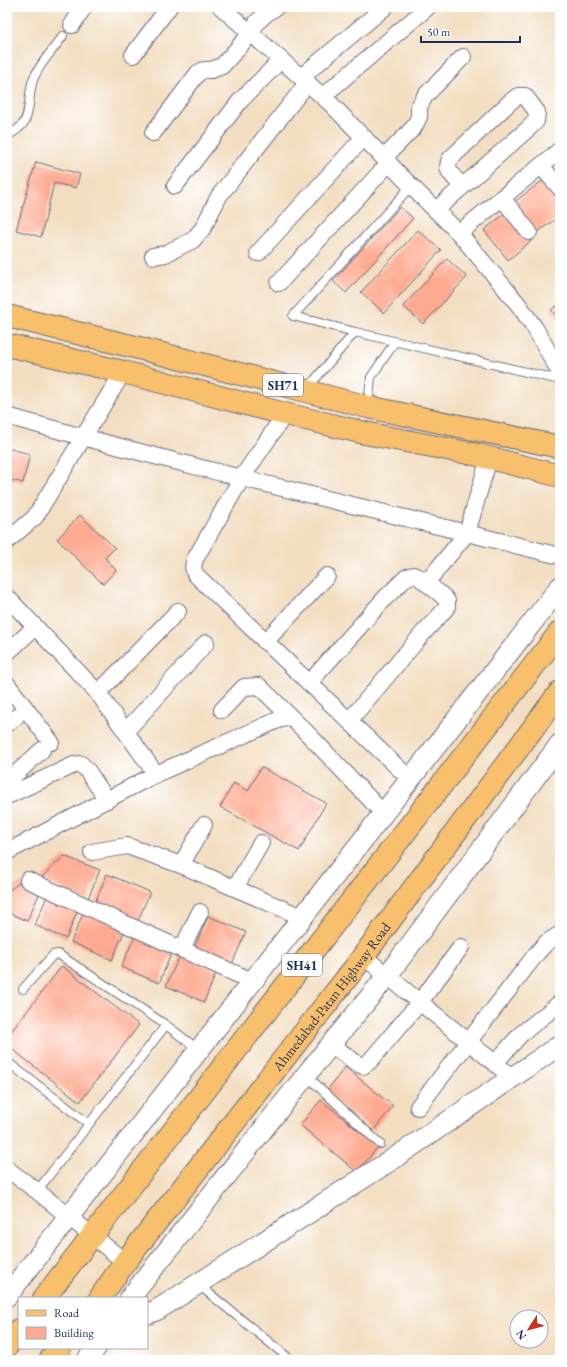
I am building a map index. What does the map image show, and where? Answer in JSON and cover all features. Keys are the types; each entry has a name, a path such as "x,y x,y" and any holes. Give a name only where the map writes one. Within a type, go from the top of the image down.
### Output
{"main road":[{"name":"SH71","path":"7,316 135,347 368,407 560,447"},
{"name":"SH71","path":"7,345 123,372 365,433 489,458 560,476"},
{"path":"365,433 368,407"},
{"name":"SH41","path":"45,1297 560,632"},
{"name":"Ahmedabad-Patan Highway Road","path":"101,1297 125,1262 363,956 560,692"},
{"path":"7,1346 18,1331"},
{"path":"50,1360 59,1349"}],"street":[{"path":"67,30 84,7"},
{"path":"133,55 169,7"},
{"path":"221,7 323,96 459,233 518,304 535,328 560,374"},
{"path":"153,133 198,73 222,66 250,33 257,22 276,7"},
{"path":"153,256 165,254 193,240 203,228 219,196 305,80 385,7"},
{"path":"323,96 428,7"},
{"path":"279,283 387,161 414,127 419,117 420,108 425,96 464,57"},
{"path":"175,186 240,101 281,60"},
{"path":"436,210 536,121 537,112 525,96 518,96 510,102 450,159 448,165 449,171 462,186"},
{"path":"258,252 364,137"},
{"path":"459,233 560,150"},
{"path":"541,166 560,188"},
{"path":"502,198 529,232"},
{"path":"7,541 35,517 123,372"},
{"path":"285,414 241,479 195,558 193,569 196,575 265,642 410,779"},
{"path":"7,416 82,438 241,479 560,556"},
{"path":"426,583 467,533 489,458"},
{"path":"309,683 385,598 407,577 413,575 419,577 444,597 447,601 446,607 349,721"},
{"path":"265,642 327,576"},
{"path":"7,1296 560,587"},
{"path":"7,597 98,693 156,774"},
{"path":"98,693 178,611"},
{"path":"7,653 35,627"},
{"path":"126,731 206,643"},
{"path":"7,684 47,746 7,782"},
{"path":"222,710 244,687 259,686 310,736 383,813"},
{"path":"7,852 156,774 278,720 290,717"},
{"path":"131,1297 306,1075 387,976 560,744"},
{"path":"7,796 74,765 82,764 107,800"},
{"path":"181,865 204,825"},
{"path":"235,888 261,843"},
{"path":"92,852 128,846 181,865 302,918"},
{"path":"28,880 252,981"},
{"path":"182,950 200,912"},
{"path":"418,1107 537,953 546,943 560,934"},
{"path":"331,1044 356,1063 363,1066 370,1061 420,1002 461,948"},
{"path":"363,956 513,1078"},
{"path":"495,1063 521,1034 560,1003"},
{"path":"148,1314 157,1310 393,1159 559,1047"},
{"path":"7,1169 37,1191 125,1262"},
{"path":"87,1360 95,1349"}],"lane":[{"path":"7,136 19,129 23,124 26,117 32,80 67,30"},
{"path":"411,186 293,316 395,342 560,374"},
{"path":"306,391 355,332"},
{"path":"368,407 372,377 395,342"},
{"path":"23,989 53,955 58,954 166,1025 199,1050"},
{"path":"37,1191 166,1025"},
{"path":"10,1064 89,1124"},
{"path":"306,1075 380,1144"},
{"path":"198,1284 291,1360"}],"building":[{"path":"36,162 80,174 76,188 54,183 41,237 16,230"},
{"path":"546,178 560,197 560,216 536,233 513,203"},
{"path":"400,207 413,218 346,293 333,281"},
{"path":"508,211 531,241 508,260 484,230"},
{"path":"418,230 441,250 384,313 361,292"},
{"path":"447,259 467,277 423,324 403,306"},
{"path":"560,303 560,320 551,310"},
{"path":"7,448 30,454 23,483 7,479"},
{"path":"80,515 115,548 105,558 116,570 103,584 57,539"},
{"path":"261,767 326,803 299,851 220,807 234,783 248,791"},
{"path":"64,856 100,870 87,901 40,879"},
{"path":"107,874 150,892 137,923 94,905"},
{"path":"20,882 41,890 27,921 7,912 7,892"},
{"path":"48,894 79,907 66,939 35,925"},
{"path":"84,911 125,930 112,960 71,942"},
{"path":"208,916 246,932 232,964 195,947"},
{"path":"135,936 172,952 159,983 121,967"},
{"path":"180,955 217,971 204,1002 166,986"},
{"path":"62,966 139,1025 80,1102 7,1045 7,1037"},
{"path":"345,1067 393,1106 373,1131 325,1093"},
{"path":"321,1100 378,1147 357,1172 300,1125"}]}
